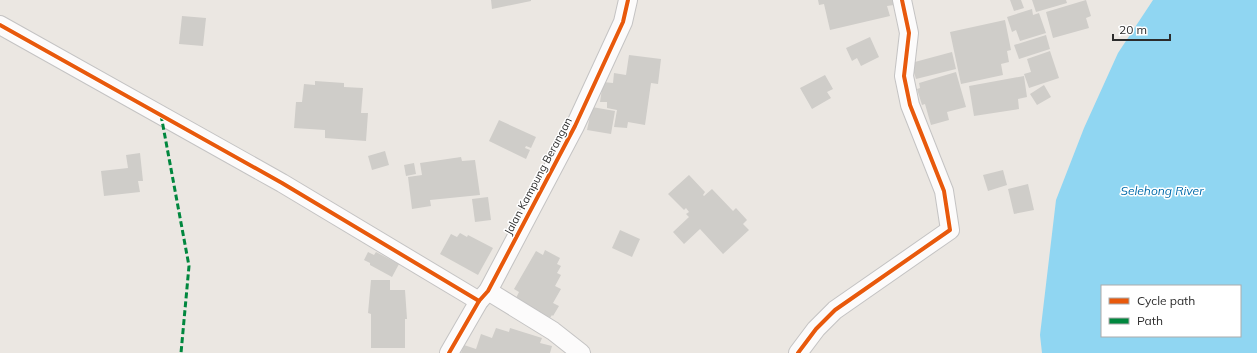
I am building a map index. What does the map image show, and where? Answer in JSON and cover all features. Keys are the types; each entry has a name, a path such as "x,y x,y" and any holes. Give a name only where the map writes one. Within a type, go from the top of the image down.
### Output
{"street":[{"name":"Jalan Kampung Berangan","path":"449,353 484,296 575,126 623,22 628,0"},
{"path":"798,353 816,329 835,310 950,230 944,191 910,105 904,76 909,33 902,0"},
{"path":"0,25 484,296 553,331 581,353"}],"water":[{"name":"Selehong River","path":"1153,0 1257,0 1257,353 1042,353 1040,335 1056,200 1084,128 1118,53"}],"building":[{"path":"491,0 531,0 531,1 492,9"},
{"path":"818,0 893,0 894,5 887,6 890,16 830,30 824,4 819,5"},
{"path":"1010,0 1021,0 1024,8 1014,11"},
{"path":"1032,0 1066,0 1067,3 1036,12"},
{"path":"1086,0 1091,16 1086,18 1089,28 1053,38 1046,12"},
{"path":"1032,9 1033,15 1039,13 1046,33 1020,41 1016,30 1012,32 1007,17"},
{"path":"182,16 206,18 203,46 179,44"},
{"path":"1005,20 1011,50 1007,51 1009,62 1001,64 1003,75 961,84 950,32"},
{"path":"1046,35 1050,49 1019,59 1014,45"},
{"path":"870,37 879,57 861,66 857,58 852,61 846,48"},
{"path":"1050,51 1059,78 1029,88 1024,74 1031,72 1027,59"},
{"path":"952,52 956,69 916,79 911,63"},
{"path":"629,55 661,59 658,84 651,83 645,125 628,122 627,128 614,127 617,110 607,108 607,102 600,102 603,82 613,83 614,73 626,75"},
{"path":"956,72 966,107 947,112 949,120 931,125 925,104 922,105 917,89 920,88 919,83"},
{"path":"825,75 833,89 827,92 831,98 812,109 800,88"},
{"path":"1024,76 1027,97 1018,99 1019,109 974,116 969,86"},
{"path":"315,81 344,83 344,87 363,88 361,113 368,113 366,141 325,138 325,130 294,128 296,102 302,102 304,84 315,85"},
{"path":"1044,85 1051,97 1037,105 1030,94"},
{"path":"592,107 615,111 611,134 587,130"},
{"path":"499,120 536,137 531,148 526,146 525,148 530,150 526,159 489,141"},
{"path":"385,151 389,165 372,170 368,156"},
{"path":"140,153 143,181 138,181 140,192 104,196 101,171 128,168 126,155"},
{"path":"461,157 462,161 475,160 480,195 430,200 431,206 412,209 408,177 422,175 420,163"},
{"path":"414,163 416,174 406,176 404,165"},
{"path":"1003,170 1007,185 988,191 983,175"},
{"path":"689,175 705,192 703,195 704,196 712,189 733,211 736,208 747,220 743,224 749,230 723,254 700,229 684,244 673,232 689,217 686,214 689,212 686,208 684,210 668,194"},
{"path":"1028,184 1034,210 1014,214 1008,189"},
{"path":"488,197 491,220 475,222 472,199"},
{"path":"620,230 640,239 632,257 612,248"},
{"path":"460,233 467,237 468,235 493,248 478,275 440,254 451,234 457,237"},
{"path":"545,250 560,258 557,264 561,266 557,273 561,275 555,286 561,289 553,303 559,306 550,318 516,298 519,292 514,289 536,251 543,255"},
{"path":"368,252 374,255 376,252 399,264 392,277 364,260"},
{"path":"371,280 390,280 390,290 405,290 407,319 405,319 405,348 371,348 371,314 368,313"},
{"path":"496,328 509,332 510,328 542,338 540,343 552,346 550,353 461,353 464,345 476,349 481,334 492,338"}],"marked path":[{"path":"161,115 189,266 181,353"}],"cycle path":[{"path":"449,353 479,301 488,291 575,126 623,22 628,0"},
{"path":"798,353 816,329 835,310 950,230 944,191 910,105 904,76 909,33 902,0"},
{"path":"0,25 282,183 479,301"}]}
